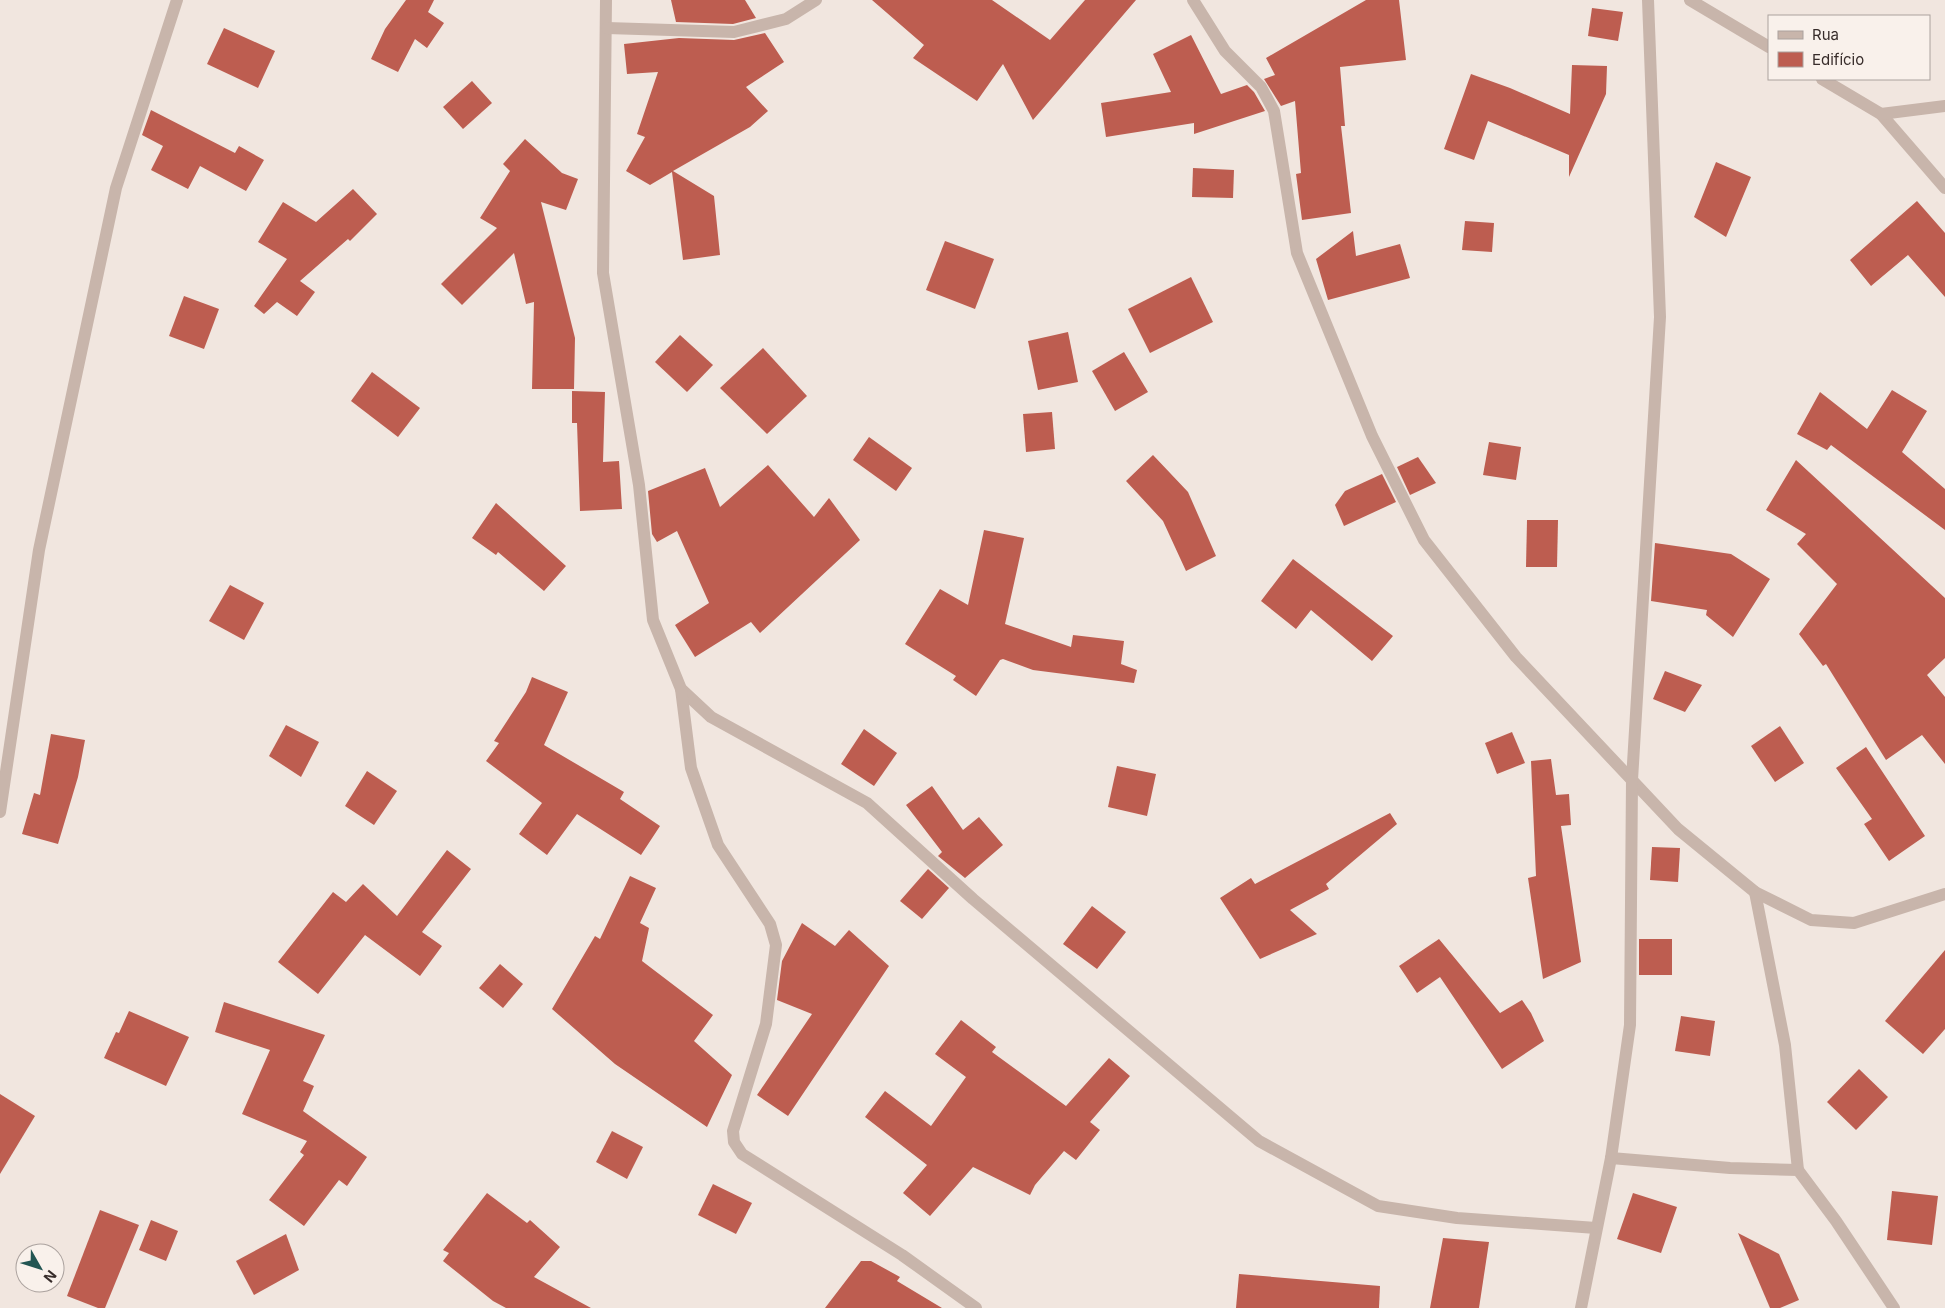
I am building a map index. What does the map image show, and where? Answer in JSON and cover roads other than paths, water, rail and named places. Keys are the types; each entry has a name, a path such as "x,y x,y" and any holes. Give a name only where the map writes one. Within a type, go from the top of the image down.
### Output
{"street":[{"path":"0,812 39,550 116,188 177,0"},
{"path":"606,0 603,273 639,485 653,620 681,689 691,768 718,845 770,924 776,945 766,1024 733,1131 734,1142 742,1154 902,1255 976,1308"},
{"path":"606,28 734,32 786,19 816,0"},
{"path":"1193,0 1225,51 1262,87 1274,111 1297,253 1372,436 1424,540 1516,657 1678,829 1755,892 1811,920 1854,923 1945,894"},
{"path":"1581,1308 1611,1158 1630,1025 1632,780 1660,317 1648,0"},
{"path":"1690,0 1768,46"},
{"path":"1824,80 1881,114 1945,188"},
{"path":"1881,114 1945,106"},
{"path":"681,689 710,717 867,803 973,899 1259,1141 1378,1206 1457,1218 1596,1228"},
{"path":"1755,892 1786,1045 1798,1170 1836,1221 1894,1308"},
{"path":"1611,1158 1730,1168 1798,1170"}]}
